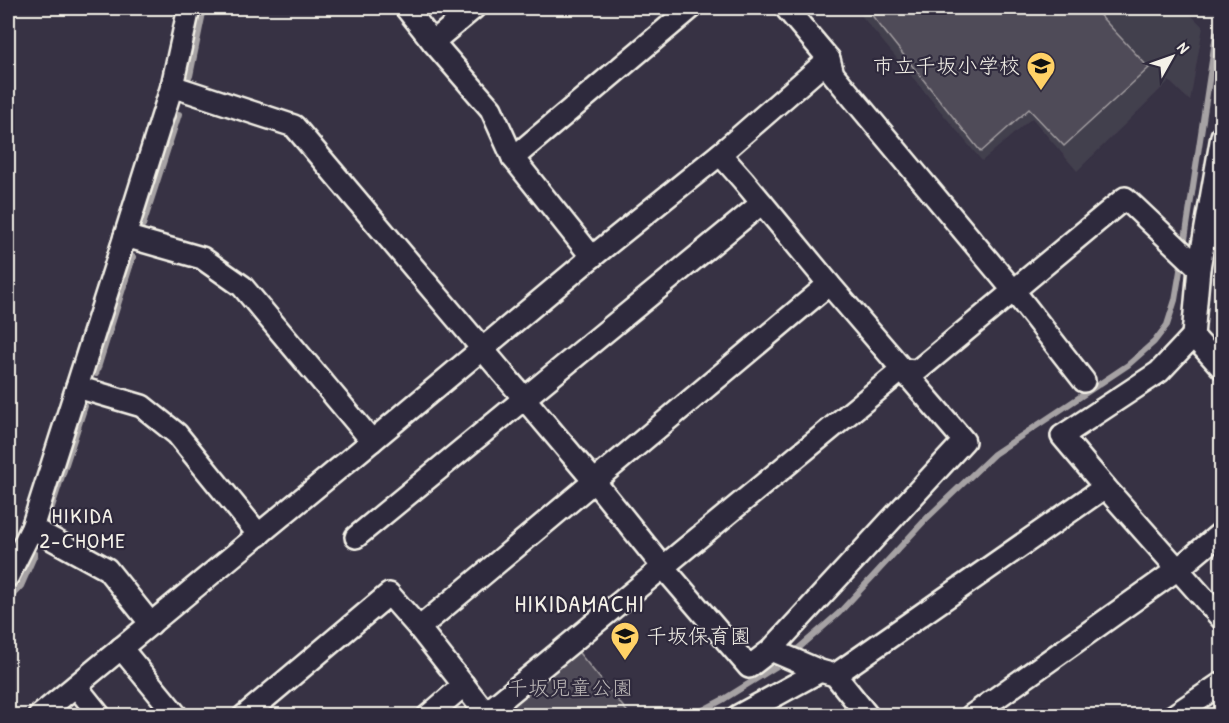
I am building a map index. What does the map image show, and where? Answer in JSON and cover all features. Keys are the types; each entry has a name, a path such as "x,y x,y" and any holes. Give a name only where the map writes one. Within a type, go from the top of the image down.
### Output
{"street":[{"path":"8,576 32,528 77,387 172,86 189,8"},
{"path":"406,8 491,108 513,158 592,257"},
{"path":"433,42 474,8"},
{"path":"513,158 691,8"},
{"path":"786,8 829,59 833,74 1013,290 1084,381"},
{"path":"39,716 592,257 720,154 829,59"},
{"path":"172,86 294,126 749,668 777,653 964,441 720,154"},
{"path":"1221,136 1189,258 1193,336 1221,368"},
{"path":"244,716 389,594 487,714 902,370 917,371 1125,198 1189,258"},
{"path":"356,537 762,203"},
{"path":"125,236 202,258 243,286 372,441"},
{"path":"419,628 829,284"},
{"path":"1193,336 1159,372 1062,436 1221,620"},
{"path":"77,387 142,406 177,434 259,534"},
{"path":"740,715 820,670 1105,486"},
{"path":"32,528 107,569 151,624"},
{"path":"971,716 1178,569 1221,532"},
{"path":"121,648 177,716"},
{"path":"777,653 820,670 868,716"},
{"path":"1173,716 1221,683"},
{"path":"428,716 464,685"},
{"path":"76,686 100,716"}],"shaded area":[{"name":"市立千坂小学校","path":"855,8 1184,8 1203,27 1190,101 1169,81 1077,171 1032,118 982,161"}],"green space":[{"name":"市立千坂小学校","path":"866,8 1093,8 1149,68 1064,146 1029,109 981,152"},
{"name":"千坂児童公園","path":"575,648 630,715 499,716"}],"waterway":[{"path":"190,76 204,8"},
{"path":"1184,246 1216,34"},
{"path":"143,225 179,114"},
{"path":"96,374 133,257"},
{"path":"792,654 839,613 927,518 994,454 1128,365 1154,342 1167,325 1175,300 1182,259"},
{"path":"47,522 85,406"},
{"path":"8,600 21,586 35,554"},
{"path":"692,716 785,661"}],"place":[{"name":"市立千坂小学校","path":"1041,92"},
{"name":"千坂保育園","path":"625,662"}],"district":[{"name":"HIKIDA 2-CHOME","path":"83,528"},
{"name":"HIKIDAMACHI","path":"580,604"}]}
